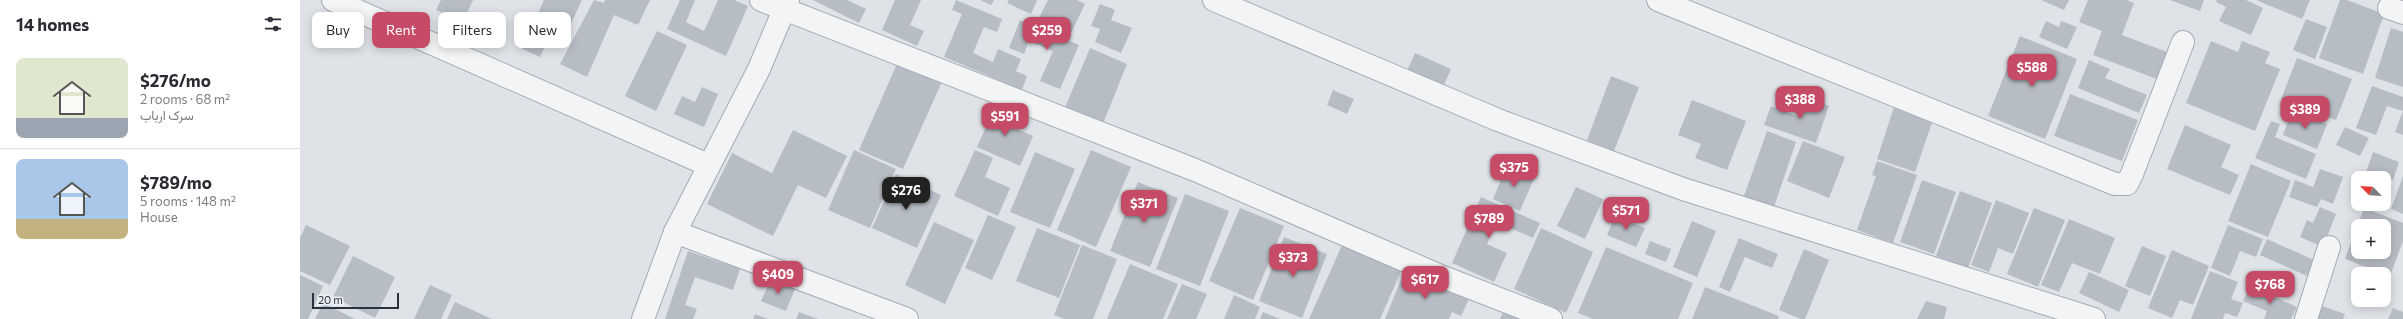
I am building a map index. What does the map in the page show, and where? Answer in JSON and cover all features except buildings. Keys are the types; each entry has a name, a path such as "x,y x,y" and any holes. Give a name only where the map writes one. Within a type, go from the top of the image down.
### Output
{"street":[{"path":"333,0 708,164"},
{"path":"761,0 786,5 1195,170 1443,277 1552,319"},
{"path":"1214,0 1498,120 1683,189 2094,319"},
{"path":"1658,0 2115,184 2127,184 2132,174 2182,42"},
{"path":"643,319 675,232 708,164 759,69 786,5"},
{"path":"675,232 907,319"},
{"path":"2306,319 2329,247"}]}
